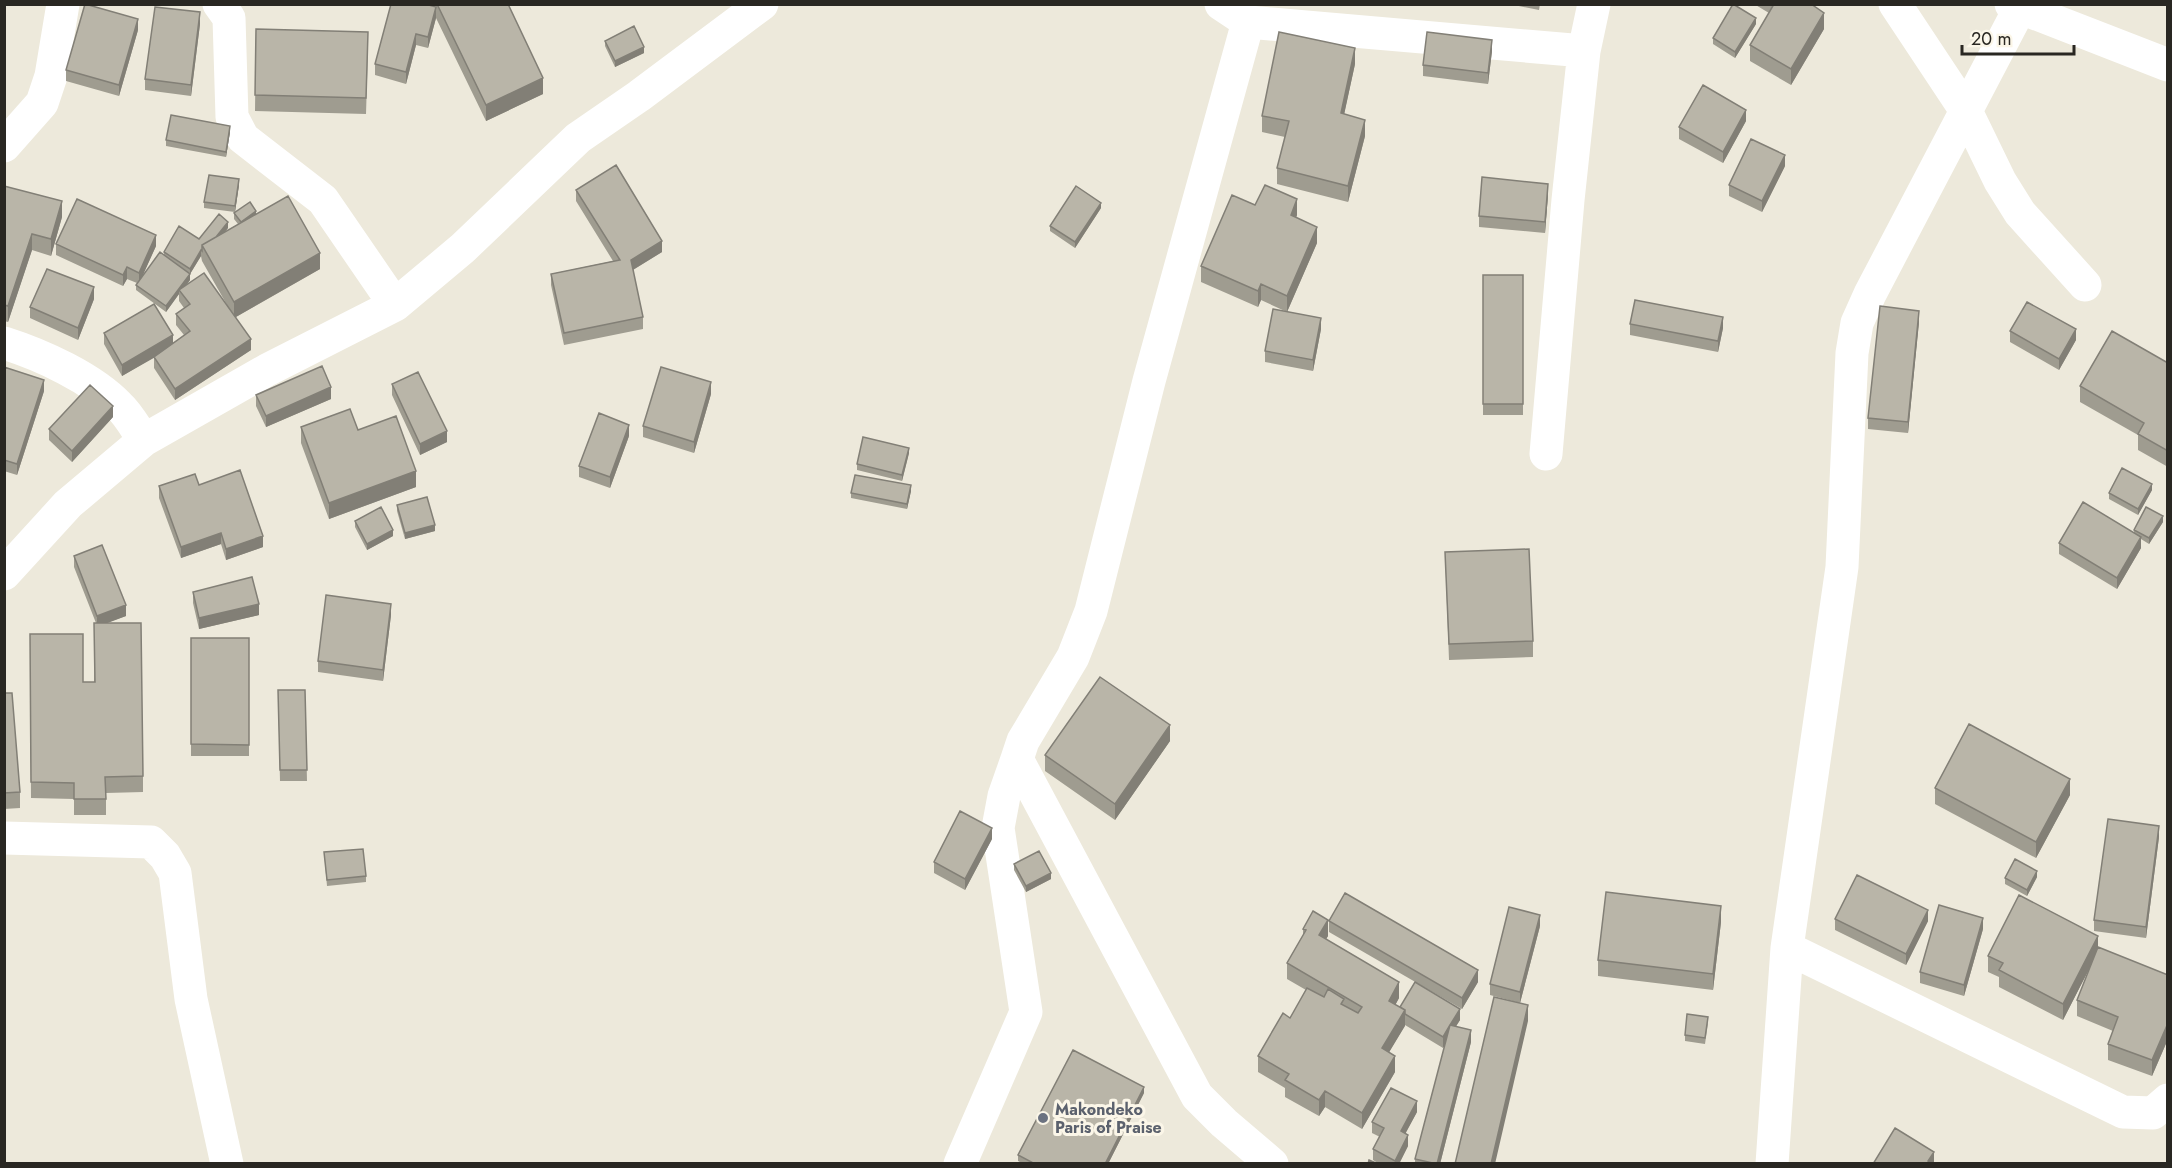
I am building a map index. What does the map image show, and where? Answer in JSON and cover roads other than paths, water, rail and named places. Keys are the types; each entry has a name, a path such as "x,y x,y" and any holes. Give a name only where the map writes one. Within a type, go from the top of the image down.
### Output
{"street":[{"path":"4,146 42,103 51,76 63,4"},
{"path":"219,4 229,18 232,117 243,138 323,200 395,305"},
{"path":"4,574 68,504 144,440 267,370 395,305 463,249 578,138 639,96 762,4"},
{"path":"1546,454 1568,200 1584,51 1594,4"},
{"path":"1894,4 1966,111 2000,182 2020,213 2085,285"},
{"path":"1772,1164 1787,948 1842,567 1852,353 1857,323 1897,237 1966,111 2017,6 2168,65"},
{"path":"960,1164 1026,1012 1000,857 998,828 1004,796 1023,741 1073,657 1091,611 1149,381 1235,13 1584,51"},
{"path":"4,343 25,349 99,387 121,407 144,440"},
{"path":"1017,759 1197,1096 1224,1123 1272,1164"},
{"path":"4,838 151,842 165,856 176,873 191,999 227,1164"},
{"path":"1787,948 2123,1112 2153,1113 2168,1100"}],"place":[{"name":"Makondeko Paris of Praise","path":"1043,1118"}]}
